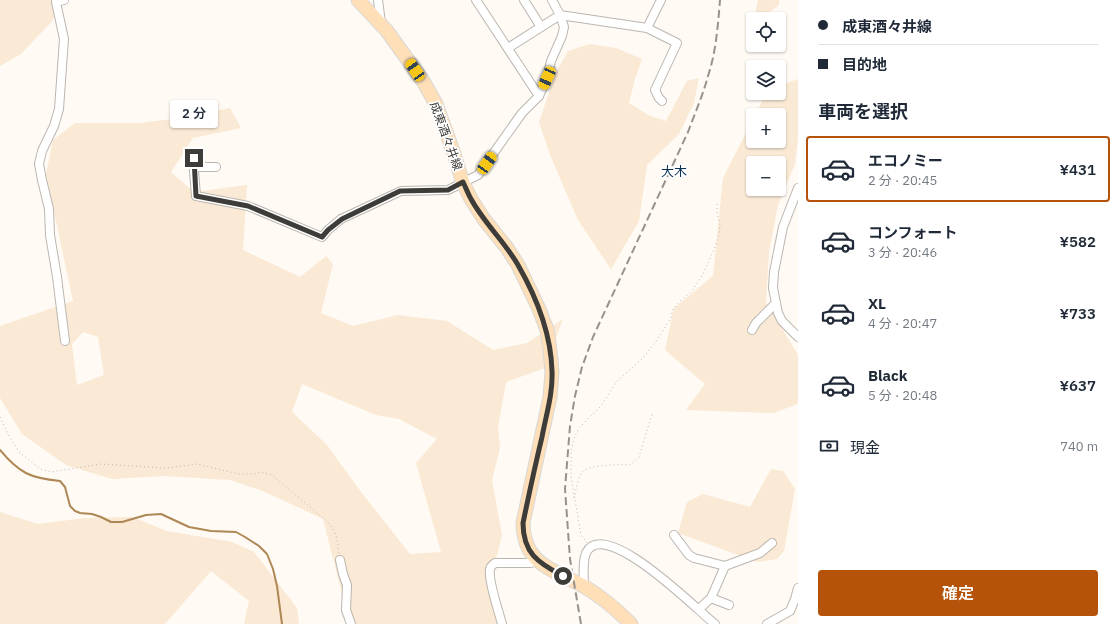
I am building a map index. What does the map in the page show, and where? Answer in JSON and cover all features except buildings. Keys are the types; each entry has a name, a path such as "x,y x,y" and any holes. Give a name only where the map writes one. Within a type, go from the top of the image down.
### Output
{"main road":[{"name":"成東酒々井線","path":"358,0 392,36 423,81 436,104 463,182 471,200 483,218 508,248 518,265 539,309 546,330 552,372 550,397 523,523 523,532 529,551 553,571 584,587 601,598 631,624"}],"street":[{"path":"64,0 56,2 64,39 59,108 54,126 42,152 39,164 50,209 50,235 65,341"},
{"path":"378,0 381,23"},
{"path":"476,0 539,96"},
{"path":"524,0 542,27"},
{"path":"194,158 196,196 248,206 322,237 342,219 400,191 448,190 478,175 522,113 539,96 547,78 551,61 562,36 564,27 560,15 552,0"},
{"path":"647,28 661,0"},
{"path":"508,48 560,15 647,28 677,43 655,90 662,101"},
{"path":"194,167 216,167"},
{"path":"798,188 783,228 774,272 773,288 778,313 782,321 798,337"},
{"path":"752,330 756,322 776,303"},
{"path":"674,535 689,555 694,558 725,566 760,553 772,543"},
{"path":"584,587 586,553 590,548 596,545 603,545 618,549 631,555 674,587 716,624"},
{"path":"340,560 347,585 346,610 351,624"},
{"path":"502,624 490,578 490,569 492,565 495,563 531,563 538,560"},
{"path":"699,609 711,598 725,566"},
{"path":"766,624 794,611 798,588"},
{"path":"711,598 729,605"}],"path":[{"path":"590,548 581,535 574,498 571,476 574,438 579,428 600,406 617,380 642,359 655,344 671,318 673,309 692,291 703,274 716,245 719,234 720,224 717,213 717,201"},
{"path":"574,498 580,475 584,471 589,468 617,464 630,464 639,457 652,414"},
{"path":"0,418 19,452 40,469 51,472 101,464 166,468 197,464 239,474 254,474 261,472 272,475 327,520 336,533 340,560"}],"shaded area":[{"path":"0,0 56,0 59,3 53,20 21,54 0,66"},
{"path":"758,0 779,0 779,5 770,12 755,12"},
{"path":"590,44 616,48 642,59 629,103 650,116 666,121 687,81 699,78 694,103 679,134 647,165 639,221 611,269 578,220 550,155 539,122 555,75 568,51"},
{"path":"798,79 798,138 795,164 786,186 786,156 746,156 746,196 782,196 778,205 769,252 766,302 798,355 798,404 773,413 686,410 705,384 665,350 674,308 713,276 723,178 746,133 746,148 786,148 786,108 758,108 762,100 786,100 786,83"},
{"path":"230,108 241,128 193,138 171,172 194,192 247,185 243,250 300,277 326,256 333,264 321,313 353,326 398,315 447,321 493,350 527,343 563,319 545,368 506,382 498,427 500,448 492,480 502,535 490,582 507,624 352,624 342,594 323,519 263,491 230,480 164,476 112,479 66,465 22,434 0,398 0,326 73,301 46,174 53,140 75,123 140,123 180,118","holes":["83,332 98,337 104,375 77,385 72,344","302,384 376,415 399,419 437,439 416,463 441,552 410,554 361,492 327,445 292,412"]},
{"path":"771,469 783,471 795,489 784,551 777,559 757,562 678,533 687,502 703,494 750,507"},
{"path":"0,512 38,524 85,518 132,517 167,531 232,542 254,552 297,608 299,624 244,624 249,601 211,571 165,624 0,624"}],"waterway":[{"path":"0,450 13,464 26,473 41,478 60,481 65,487 70,506 75,511 80,513 92,514 111,522 122,522 146,515 161,514 189,527 211,531 236,532 245,537 259,546 267,554 273,569 277,586 282,624"}],"railway":[{"path":"581,624 570,559 565,489 570,426 575,396 582,367 593,337 688,132 701,97 711,67 715,48 720,0"}],"district":[{"name":"大木","path":"674,171"}],"route":[{"path":"194,158 196,196 248,206 322,237 342,219 400,191 448,190 463,182 471,200 483,218 508,248 518,265 539,309 546,330 552,372 550,397 523,523 523,532 529,551 548,568 563,576"}]}
